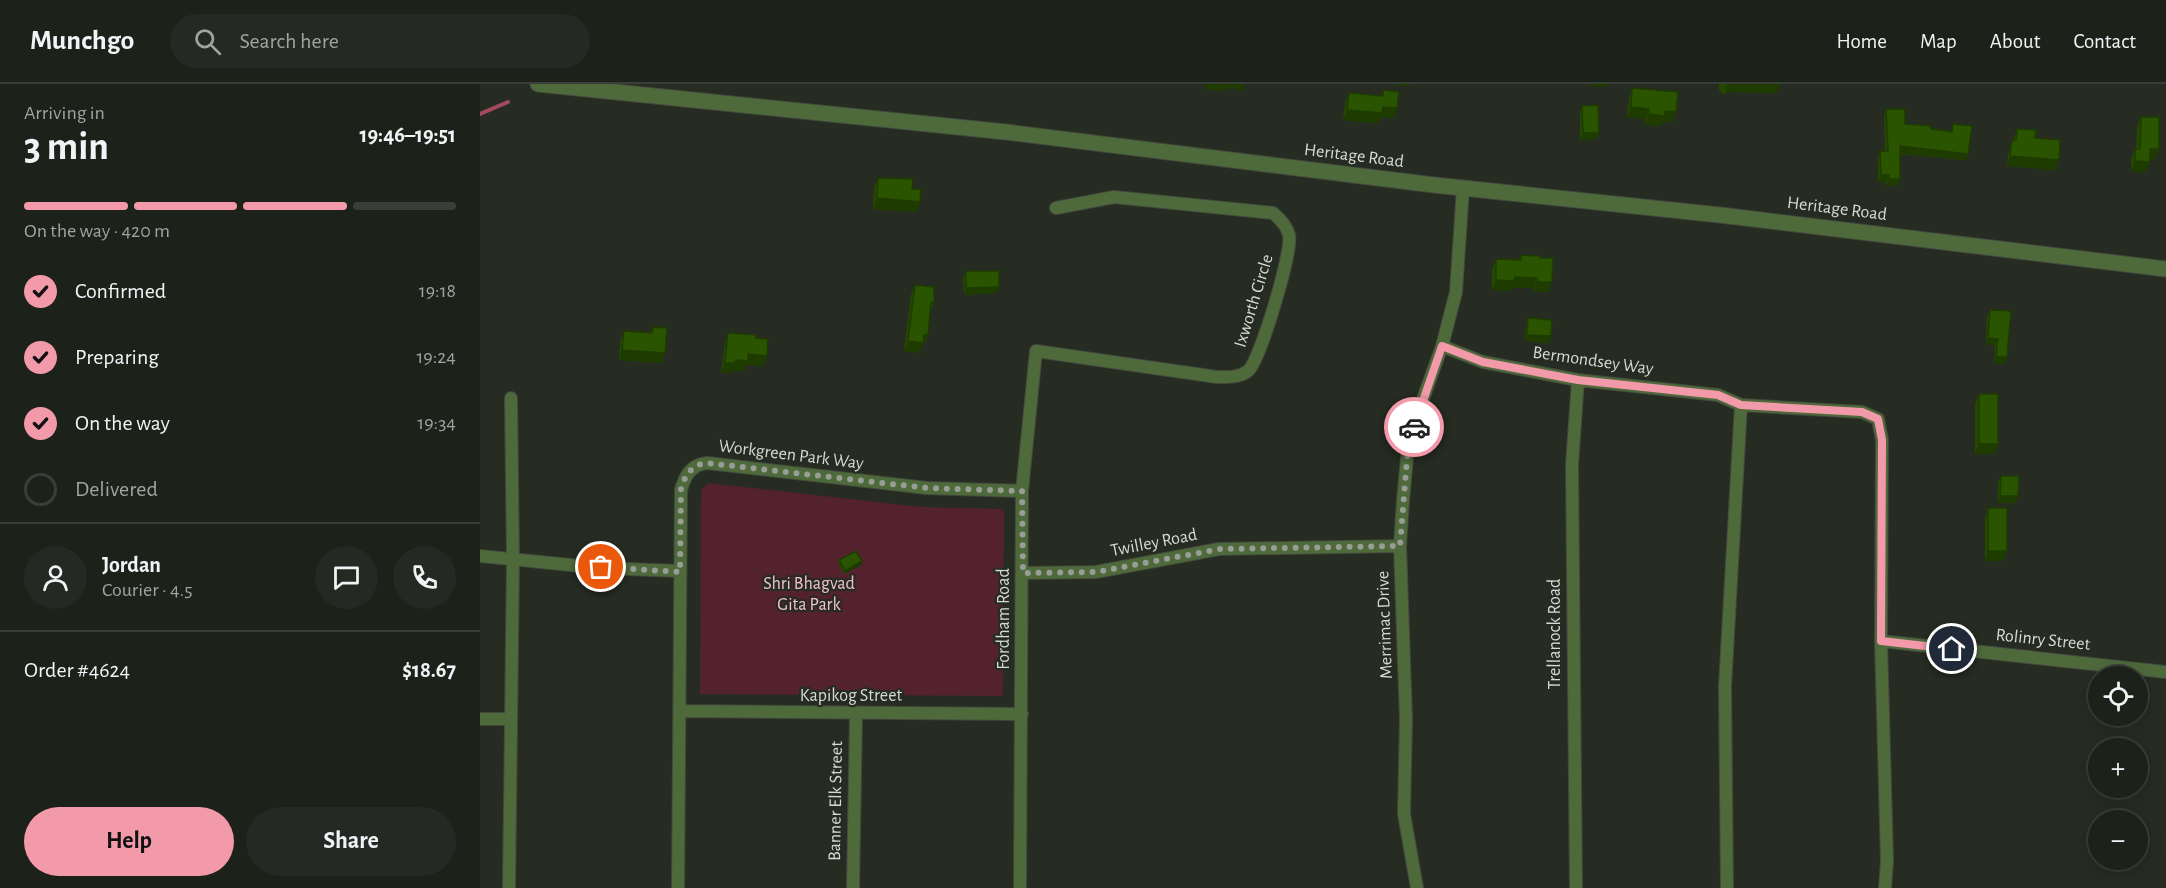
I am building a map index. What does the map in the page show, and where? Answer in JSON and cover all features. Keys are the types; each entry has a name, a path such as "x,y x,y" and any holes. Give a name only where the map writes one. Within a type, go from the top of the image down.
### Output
{"street":[{"name":"Heritage Road","path":"538,84 1006,132 1463,188 1720,214 2166,269"},
{"name":"Merrimac Drive","path":"1417,888 1404,814 1406,719 1400,546 1407,458 1414,424 1442,346 1456,292 1463,188"},
{"name":"Ixworth Circle","path":"1036,351 1217,377 1236,376 1249,370 1256,357 1279,290 1288,253 1289,235 1279,218 1273,213 1114,197 1056,208"},
{"name":"Bermondsey Way","path":"1442,346 1483,362 1578,380 1718,395 1741,405 1862,412 1878,419 1882,440 1881,641"},
{"name":"Fordham Road","path":"1020,888 1022,491 1036,351"},
{"name":"Trellanock Road","path":"1576,888 1572,465 1578,380"},
{"path":"509,888 513,560 512,398"},
{"path":"1727,888 1725,686 1741,405"},
{"name":"Workgreen Park Way","path":"678,888 681,489 683,479 688,472 701,464 927,488 1022,491"},
{"name":"Twilley Road","path":"1023,573 1096,572 1220,549 1400,546"},
{"path":"480,556 680,572"},
{"path":"1881,641 1887,860 1885,888"},
{"name":"Rolinry Street","path":"1881,641 2166,672"},
{"name":"Kapikog Street","path":"680,711 1022,714"},
{"name":"Banner Elk Street","path":"853,888 856,714"},
{"path":"480,719 510,719"}],"green space":[{"name":"Shri Bhagvad Gita Park","path":"709,483 921,507 1004,509 1003,696 700,694 701,490"}],"building":[{"path":"1632,88 1678,92 1676,112 1665,111 1665,116 1649,114 1649,109 1631,107"},
{"path":"1383,90 1399,92 1397,108 1383,107 1382,113 1347,110 1349,93 1383,96"},
{"path":"1598,105 1599,133 1583,133 1582,106"},
{"path":"1886,109 1905,109 1905,124 1931,126 1931,129 1952,132 1953,124 1972,126 1968,154 1900,146 1900,179 1889,179 1889,175 1881,175 1880,151 1888,151"},
{"path":"2141,117 2159,117 2159,149 2150,149 2150,162 2135,161 2135,149 2140,149"},
{"path":"2017,129 2036,130 2035,138 2060,140 2059,160 2010,156 2011,144 2013,140 2016,140"},
{"path":"878,178 913,179 912,189 921,189 920,202 877,198"},
{"path":"1521,255 1553,258 1552,282 1537,282 1537,278 1515,277 1514,281 1496,280 1496,259 1521,260"},
{"path":"966,271 999,271 999,287 966,288"},
{"path":"915,285 934,287 934,303 931,302 928,335 924,335 923,343 908,341"},
{"path":"1990,310 2011,311 2007,357 1996,357 1998,339 1988,338"},
{"path":"1528,318 1552,320 1551,336 1527,335"},
{"path":"653,327 667,328 665,353 622,350 624,331 652,333"},
{"path":"728,333 756,335 756,338 768,339 767,356 748,354 748,361 736,360 735,363 725,363"},
{"path":"1979,394 1998,394 1998,444 1979,444"},
{"path":"2001,476 2019,476 2018,496 2000,496"},
{"path":"1988,508 2007,508 2007,551 1988,551"},
{"path":"856,551 862,561 845,571 839,560"}],"waterway":[{"path":"480,114 508,102"}],"way so far":[{"path":"601,567 680,572 683,479 695,466 707,463 927,488 1022,491 1023,573 1096,572 1220,549 1400,546 1407,458 1414,427"}],"route":[{"path":"1414,427 1442,346 1483,362 1578,380 1718,395 1741,405 1862,412 1878,419 1882,440 1881,641 1952,649"}]}
